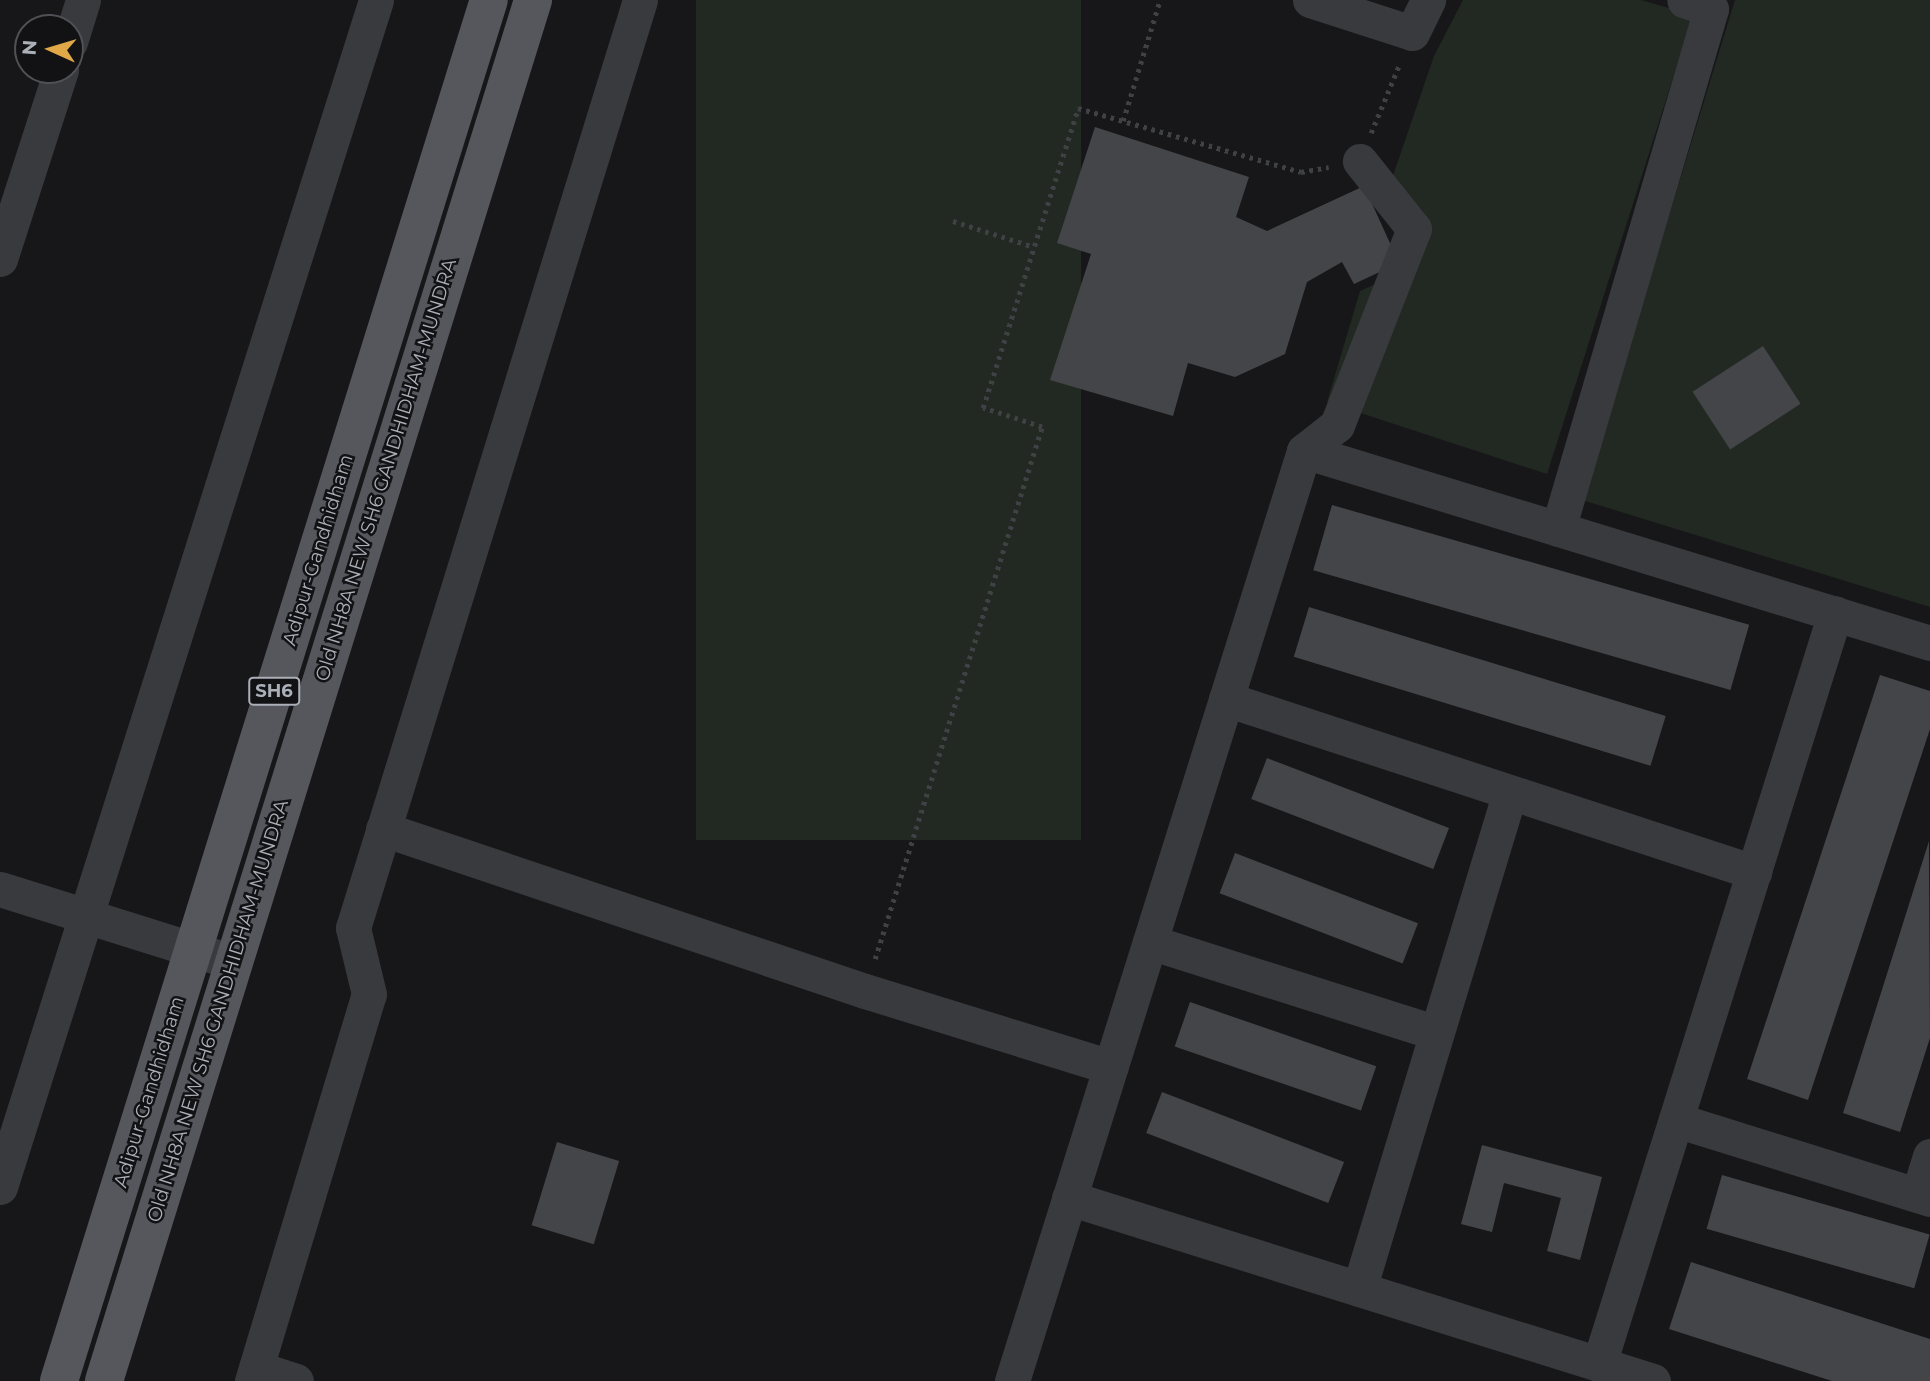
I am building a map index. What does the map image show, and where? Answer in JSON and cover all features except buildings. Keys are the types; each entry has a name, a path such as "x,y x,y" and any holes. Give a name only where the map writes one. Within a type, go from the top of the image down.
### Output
{"main road":[{"name":"Old NH8A NEW SH6 GANDHIDHAM-MUNDRA","path":"104,1381 533,0"},
{"name":"Adipur-Gandhidham","path":"59,1381 485,1"}],"street":[{"path":"0,1186 376,0"},
{"path":"296,1381 254,1374 369,994 353,928 640,0"},
{"path":"1310,0 1412,33 1428,0"},
{"path":"1558,528 1711,9 1684,0"},
{"path":"0,259 56,84"},
{"path":"1012,1381 1304,451 1337,425 1414,229 1360,161"},
{"path":"1304,451 1930,643"},
{"path":"1599,1364 1835,613"},
{"path":"1226,699 1754,872"},
{"path":"1359,1289 1433,1032 1510,792"},
{"path":"383,829 865,991 1111,1067"},
{"path":"0,890 233,962"},
{"path":"1150,943 1433,1032"},
{"path":"1676,1120 1924,1197 1930,1156"},
{"path":"1069,1198 1653,1381"}],"path":[{"path":"1123,121 1160,0"},
{"path":"865,991 1042,427 983,408 1077,108 1301,172 1360,161 1412,33"},
{"path":"953,221 1034,247"}],"shaded area":[{"path":"696,0 1081,0 1081,840 696,840"},
{"path":"1463,0 1641,0 1693,15 1547,474 1327,402 1360,291 1415,266 1386,196 1434,56"},
{"path":"1735,0 1930,0 1930,607 1582,500"}]}
